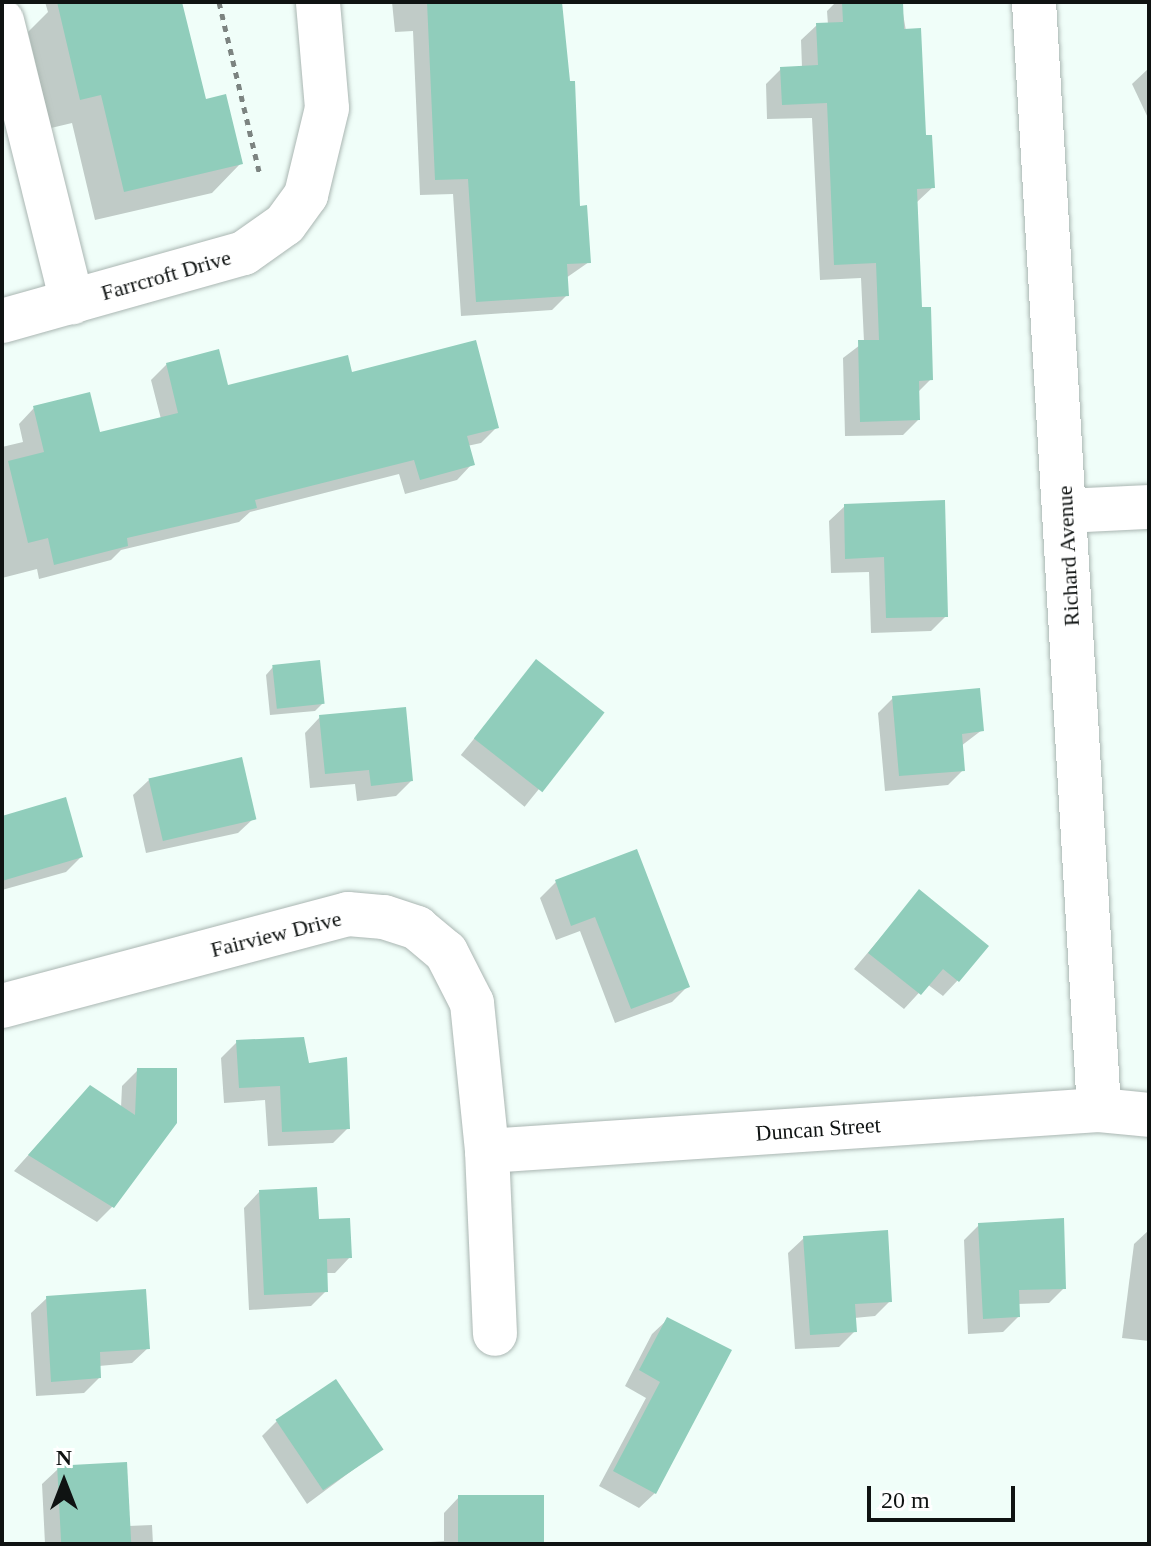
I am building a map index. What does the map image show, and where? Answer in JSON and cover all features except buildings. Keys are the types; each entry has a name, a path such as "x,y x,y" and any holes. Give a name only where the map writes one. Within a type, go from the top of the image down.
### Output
{"street":[{"name":"Farrcroft Drive","path":"2,321 244,253 273,232 306,195 319,152 327,108 318,2"},
{"name":"Richard Avenue","path":"1034,2 1099,1110"},
{"path":"2,21 72,302"},
{"path":"1066,511 1149,507"},
{"name":"Fairview Drive","path":"2,1006 348,914 384,917 417,928 446,952 463,979 472,1003 487,1151 495,1334"},
{"name":"Duncan Street","path":"487,1151 1099,1110 1149,1115"}],"path":[{"path":"219,2 273,232"}]}
